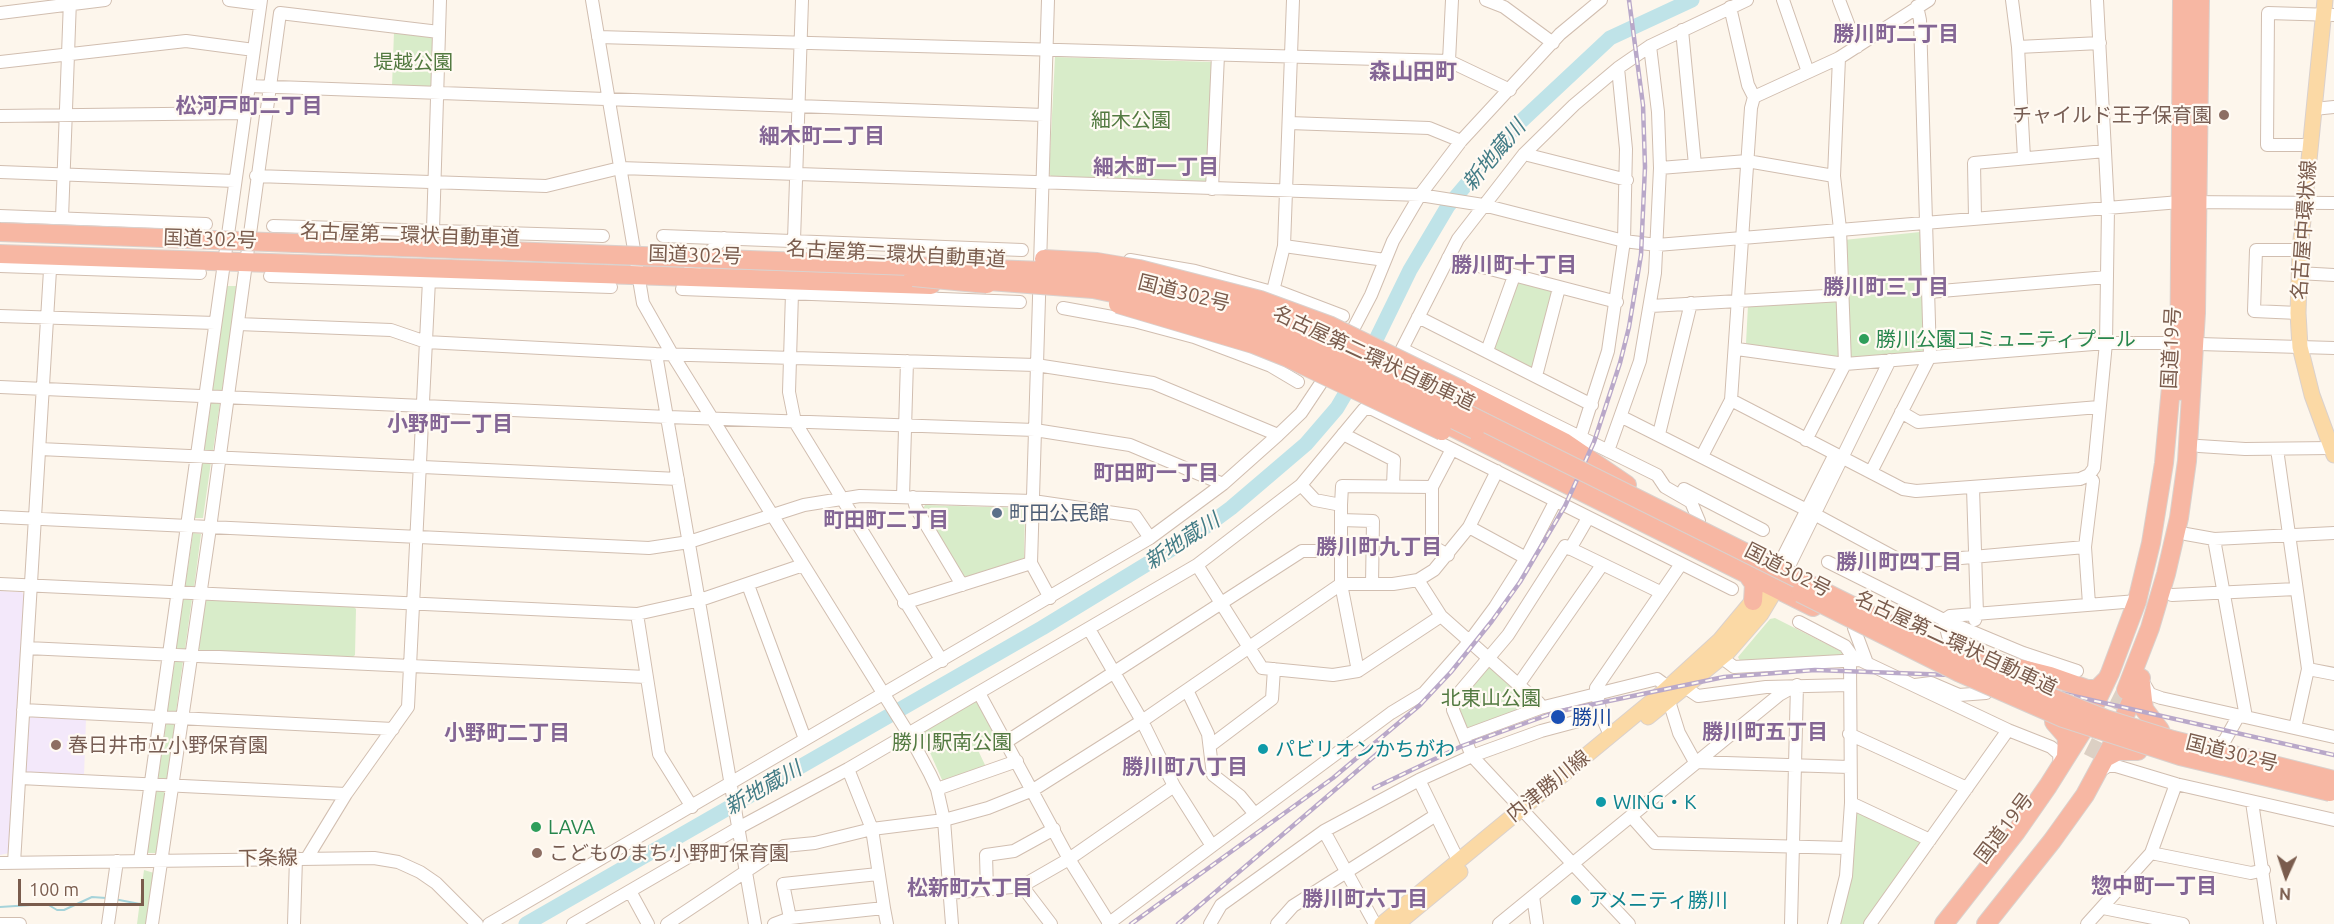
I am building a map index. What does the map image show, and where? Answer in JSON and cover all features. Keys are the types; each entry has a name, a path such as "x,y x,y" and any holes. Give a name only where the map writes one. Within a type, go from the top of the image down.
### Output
{"highway":[{"name":"国道19号","path":"2125,685 2159,600 2179,518 2189,438 2189,202 2182,0"},
{"name":"国道19号","path":"2189,202 2200,0"},
{"path":"0,224 152,238"},
{"name":"名古屋第二環状自動車道","path":"0,232 913,271 1094,290 1172,304 1255,328 1330,359 2007,694 2063,718 2180,756 2334,793"},
{"name":"名古屋第二環状自動車道","path":"0,243 1090,275 1175,291 1257,315 1321,340 1941,650 2012,682 2106,718 2173,740 2334,780"},
{"name":"国道302号","path":"0,254 298,265 344,272 552,273 638,276 682,283 737,285 938,285 973,294 1039,291 1118,300 1246,332 1334,369 1986,693 2094,739 2334,801"},
{"path":"913,271 1045,259 1097,262 1178,277 1260,300 1322,323 1462,390 1564,442 1627,485"},
{"path":"913,271 1043,290 1134,308 1253,344 1288,358 1442,431 1590,505 1629,515"},
{"path":"1944,924 2016,832 2094,739 2125,685 2137,601 2159,506 2175,344 2188,313"},
{"path":"1986,924 2052,841 2094,739 2180,595 2193,535 2207,446 2199,344 2188,313"},
{"name":"国道302号","path":"1373,388 1390,391 1424,388 1443,393 2019,678 2094,739 2160,730 2217,746 2334,773"},
{"path":"1747,574 1754,584 1753,601"},
{"path":"1974,657 2050,676 2088,689 2125,685"},
{"path":"2125,685 2160,730"},
{"path":"2054,722 2067,737 2094,739"},
{"name":"国道19号","path":"1957,924 2035,827 2094,739"},
{"name":"国道19号","path":"1972,924 2044,832 2094,739"}],"main road":[{"name":"名古屋中環状線","path":"2327,10 2310,145 2298,273 2298,313 2300,347 2312,394 2333,452"},
{"name":"内津勝川線","path":"1397,924 1610,735 1668,694 1686,688 1722,658 1746,633 1785,564"},
{"name":"内津勝川線","path":"1382,924 1458,860 1525,811 1668,694 1720,640 1753,601 1772,587"}],"street":[{"path":"0,13 70,2 105,0"},
{"path":"140,860 260,2 230,0"},
{"path":"433,230 440,0"},
{"path":"592,0 638,276 646,309 908,733 937,789 944,820 952,924"},
{"path":"794,240 802,0"},
{"path":"1048,0 1031,563 1050,598"},
{"path":"1273,291 1284,246 1293,0"},
{"path":"1449,62 1452,0"},
{"path":"1486,0 1506,3 1553,43"},
{"path":"489,924 692,807 733,786 805,739 1050,598 1150,538 1223,484 1301,413 1334,369 1367,303 1385,260 1420,195 1461,141 1560,34 1601,0"},
{"path":"1747,0 1650,46 1618,68 1574,105 1524,154 1479,205 1448,258 1402,349 1764,530"},
{"path":"1783,0 1808,72"},
{"path":"1839,0 1857,47"},
{"path":"2012,0 2018,47 2024,158"},
{"path":"1731,400 1903,489 1916,491 1973,488 2080,478 2089,475 2094,468 2106,343 2108,208 2097,0"},
{"path":"62,218 70,2"},
{"path":"1754,97 1839,58 1923,3"},
{"path":"1871,472 1930,356 1920,20 1923,3"},
{"path":"1702,456 1731,400 1737,349 1751,108 1754,97 1748,85 1730,8"},
{"path":"2310,145 2267,145 2268,14 2327,10"},
{"path":"152,924 228,398 256,176 280,13 439,32"},
{"path":"1682,30 1695,165"},
{"path":"598,37 1449,62 1510,90"},
{"path":"0,62 186,41 254,50"},
{"path":"2018,47 2100,43"},
{"path":"1608,452 1640,361 1651,306 1657,245 1660,168 1658,112 1650,46"},
{"path":"1212,189 1218,56"},
{"path":"1806,440 1845,363 1840,229 1834,176 1839,58"},
{"path":"1580,438 1593,405 1608,351 1617,302 1627,180 1624,118 1618,68"},
{"path":"249,86 1044,115"},
{"path":"2314,109 2334,107"},
{"path":"0,116 245,113"},
{"path":"1289,123 1429,128 1461,141"},
{"path":"1975,218 1974,163 2105,151"},
{"path":"1524,154 1627,180"},
{"path":"1660,168 1748,161 1834,176"},
{"path":"256,176 546,186 620,168 796,176 1420,195 1479,205 1623,241 1657,245 2189,202 2334,203"},
{"path":"0,172 235,182"},
{"path":"0,216 206,224"},
{"path":"104,220 133,259"},
{"path":"273,226 603,236"},
{"path":"298,265 343,227"},
{"path":"518,233 552,273"},
{"path":"663,236 1022,250"},
{"path":"682,283 724,238"},
{"path":"921,246 938,285"},
{"path":"1284,246 1385,260"},
{"path":"2298,313 2254,311 2254,291 2256,250 2300,250"},
{"path":"1064,254 1138,261 1218,276 1273,291 1343,316"},
{"path":"1448,258 1617,302"},
{"path":"1134,321 1118,300 1138,261"},
{"path":"0,266 50,270 200,273"},
{"path":"14,863 50,270"},
{"path":"270,276 344,272 429,280 611,287"},
{"path":"2298,273 2334,275"},
{"path":"568,285 585,274"},
{"path":"1202,339 1215,333 1235,336 1246,332 1218,276"},
{"path":"1486,351 1514,276"},
{"path":"1929,292 2107,277"},
{"path":"294,924 301,858 408,707 429,280"},
{"path":"737,285 792,294 973,294 1020,302"},
{"path":"1536,376 1559,288"},
{"path":"792,294 789,392 795,422 942,662"},
{"path":"1651,306 1739,299 1843,295"},
{"path":"1659,434 1691,303"},
{"path":"1063,308 1134,321 1202,339 1271,366 1298,382"},
{"path":"0,316 215,323"},
{"path":"1418,317 1593,405"},
{"path":"238,324 391,330 426,342 656,354 1036,365 1153,383 1278,435"},
{"path":"1737,349 1845,363 2106,343 2175,344"},
{"path":"2199,344 2334,348"},
{"path":"656,354 733,786 755,924"},
{"path":"1785,564 1839,455 1890,360"},
{"path":"907,362 904,426 908,497 962,585"},
{"path":"0,387 204,398 1035,430 1130,445 1223,484"},
{"path":"1406,404 1419,433"},
{"path":"1901,412 1918,422 2099,407"},
{"path":"573,924 739,823 848,769 1197,565 1301,485 1368,408 1732,590"},
{"path":"1622,417 1905,562 2085,547"},
{"path":"1343,434 1394,460 1393,486"},
{"path":"2207,446 2333,452"},
{"path":"40,448 678,479"},
{"path":"1448,555 1432,546 1432,487 1452,449"},
{"path":"2277,449 2308,669 2295,728"},
{"path":"667,924 784,846 815,843 872,829 944,820 988,808 1033,790 1142,721 1341,584 1418,580 1434,570 1469,527 1497,471"},
{"path":"1657,475 1668,490 1691,501 1700,521"},
{"path":"2089,475 2093,481 2085,547 2089,604"},
{"path":"1301,485 1315,500 1341,505"},
{"path":"1358,671 1341,584 1342,486 1432,487"},
{"path":"1971,629 1977,614 1977,555 1973,488"},
{"path":"0,517 649,548 689,542 804,505 840,497 908,497 1033,501 1135,516 1150,538"},
{"path":"979,693 1069,859 1108,923 1391,712 1424,693 1469,642 1526,558 1555,502"},
{"path":"1570,549 1588,518"},
{"path":"1341,520 1373,521 1372,584"},
{"path":"1469,527 1526,558"},
{"path":"2193,535 2214,539 2334,533"},
{"path":"2214,539 2242,716 2217,746"},
{"path":"1629,924 1472,756 1452,710 1453,700 1489,658 1530,603 1565,546 1660,592"},
{"path":"1651,550 1668,549 1694,561 1711,556"},
{"path":"1006,742 1302,551 1341,551"},
{"path":"1828,562 1944,620 1971,629 2023,653 2077,671"},
{"path":"904,603 1031,563"},
{"path":"1519,684 1602,564"},
{"path":"1610,735 1601,715 1596,688 1681,564"},
{"path":"0,584 637,614 700,600 803,565"},
{"path":"1197,565 1262,668 1333,675 1358,671 1441,616"},
{"path":"1418,580 1441,616 1519,684 1539,703 1540,708"},
{"path":"748,585 805,739"},
{"path":"2180,595 2296,589"},
{"path":"1944,620 1950,616 2137,601"},
{"path":"637,614 659,754 692,807"},
{"path":"1944,620 1951,646"},
{"path":"1799,622 1845,646 1857,661"},
{"path":"1834,924 1846,876 1851,803 1849,685 1857,661 1854,628"},
{"path":"1089,629 1142,721 1174,786 1212,846"},
{"path":"27,648 646,677"},
{"path":"1722,658 1734,667 1857,661 2007,730 2051,747 2059,754 2094,739 2108,766 2116,766 2176,784 2334,820"},
{"path":"1212,746 1272,699 1274,669"},
{"path":"2308,669 2334,674"},
{"path":"1464,736 1540,708 1657,679 1668,694 1679,733 1695,762"},
{"path":"1913,685 1931,684 1959,695 1986,693"},
{"path":"1686,688 1698,696 1797,685 1849,685"},
{"path":"1499,924 1695,762 1779,695 1797,685"},
{"path":"1791,924 1797,685"},
{"path":"2125,685 2147,691 2155,696 2334,737"},
{"path":"1186,690 1212,746 1213,775 1240,796 1254,813"},
{"path":"23,710 393,729"},
{"path":"1212,923 1221,905 1324,831 1419,780 1472,756 1541,731 1601,715"},
{"path":"1870,924 2007,730"},
{"path":"1849,734 1967,788"},
{"path":"937,789 1017,761"},
{"path":"1695,762 1849,767"},
{"path":"848,769 872,829 887,924"},
{"path":"20,778 346,794"},
{"path":"1419,780 1458,860"},
{"path":"2087,924 2151,853 2176,784"},
{"path":"950,893 1022,886 1069,859 1174,786"},
{"path":"2252,801 2264,870 2270,924"},
{"path":"1851,803 1930,840"},
{"path":"1277,924 1293,906 1436,815"},
{"path":"1631,816 1655,843 1847,848"},
{"path":"987,890 986,855 1014,851 1053,830"},
{"path":"1324,831 1375,924"},
{"path":"2151,853 2251,873 2264,870"},
{"name":"下条線","path":"0,863 375,858 398,862 420,872 436,883 477,924"},
{"path":"108,924 117,861"},
{"path":"790,918 783,884 878,874"},
{"path":"1022,886 1052,924"},
{"path":"630,891 648,924"},
{"path":"1533,896 1537,924"},
{"path":"774,924 790,918 884,908"},
{"path":"2103,908 2183,924"},
{"path":"0,924 20,924"}],"shaded area":[{"path":"0,591 22,592 24,595 9,853 0,855"},
{"name":"春日井市立小野保育園","path":"31,717 86,719 84,776 28,773 25,770 28,719"}],"green space":[{"name":"堤越公園","path":"394,32 435,38 432,88 392,86"},
{"name":"細木公園","path":"1055,57 1212,62 1208,184 1052,177 1049,174"},
{"path":"1920,232 1926,351 1921,356 1853,358 1850,355 1844,240"},
{"path":"1520,281 1552,289 1554,293 1532,369 1495,351 1493,347 1516,283"},
{"path":"227,286 237,286 222,391 212,391"},
{"path":"1837,300 1839,358 1746,343 1748,305"},
{"path":"211,402 220,403 213,451 204,451"},
{"path":"202,462 211,462 203,518 194,518"},
{"path":"925,505 1023,508 1025,510 1024,558 967,579 963,577 922,510"},
{"path":"193,533 201,534 194,588 185,587"},
{"path":"183,598 192,599 185,649 176,649"},
{"path":"207,600 354,607 356,609 355,655 352,658 200,650 197,647 204,602"},
{"path":"1775,618 1848,655 1847,658 1741,663 1738,657 1770,619"},
{"path":"175,660 183,661 176,712 167,711"},
{"name":"北東山公園","path":"1490,664 1532,703 1532,708 1470,731 1456,708 1456,700"},
{"name":"勝川駅南公園","path":"978,700 998,735 976,746 986,767 943,782 920,730"},
{"path":"166,723 175,723 167,779 158,779"},
{"path":"156,790 165,790 156,853 147,853"},
{"path":"1856,809 1921,842 1864,924 1840,924"},
{"path":"144,870 154,873 147,924 137,924"}],"waterway":[{"name":"新地蔵川","path":"1368,356 1410,270 1448,206 1516,126 1610,38 1692,0"},
{"name":"新地蔵川","path":"526,924 1042,628 1193,536 1231,508 1306,444 1337,408 1354,379"},
{"path":"0,907 47,904 57,910 64,910 92,897 106,898"},
{"path":"114,899 140,904"}],"tunnel":[{"path":"2092,758 2126,690"}],"railway":[{"path":"1131,924 1333,778 1420,705 1451,672 1492,621 1520,582 1565,506 1594,442 1620,363 1629,327 1641,255 1645,167 1643,105 1629,0"},
{"path":"1374,788 1462,746 1556,712 1724,677 1815,670 1951,675 2047,690 2334,755"},
{"path":"1178,924 1378,753"}],"place":[{"name":"チャイルド王子保育園","path":"2224,115"},
{"name":"勝川公園コミュニティプール","path":"1864,339"},
{"name":"町田公民館","path":"997,513"},
{"name":"勝川","path":"1558,717"},
{"name":"春日井市立小野保育園","path":"56,745"},
{"name":"パビリオンかちがわ","path":"1263,749"},
{"name":"WING・K","path":"1601,802"},
{"name":"LAVA","path":"536,827"},
{"name":"こどものまち小野町保育園","path":"537,853"},
{"name":"アメニティ勝川","path":"1576,900"}],"district":[{"name":"勝川町二丁目","path":"1896,34"},
{"name":"森山田町","path":"1413,72"},
{"name":"松河戸町二丁目","path":"249,106"},
{"name":"細木町二丁目","path":"822,136"},
{"name":"細木町一丁目","path":"1156,167"},
{"name":"勝川町十丁目","path":"1514,265"},
{"name":"勝川町三丁目","path":"1886,287"},
{"name":"小野町一丁目","path":"450,424"},
{"name":"町田町一丁目","path":"1156,473"},
{"name":"町田町二丁目","path":"886,520"},
{"name":"勝川町九丁目","path":"1379,547"},
{"name":"勝川町四丁目","path":"1899,562"},
{"name":"勝川町五丁目","path":"1765,732"},
{"name":"小野町二丁目","path":"507,733"},
{"name":"勝川町八丁目","path":"1185,767"},
{"name":"惣中町一丁目","path":"2154,886"},
{"name":"松新町六丁目","path":"970,888"},
{"name":"勝川町六丁目","path":"1365,899"}]}
